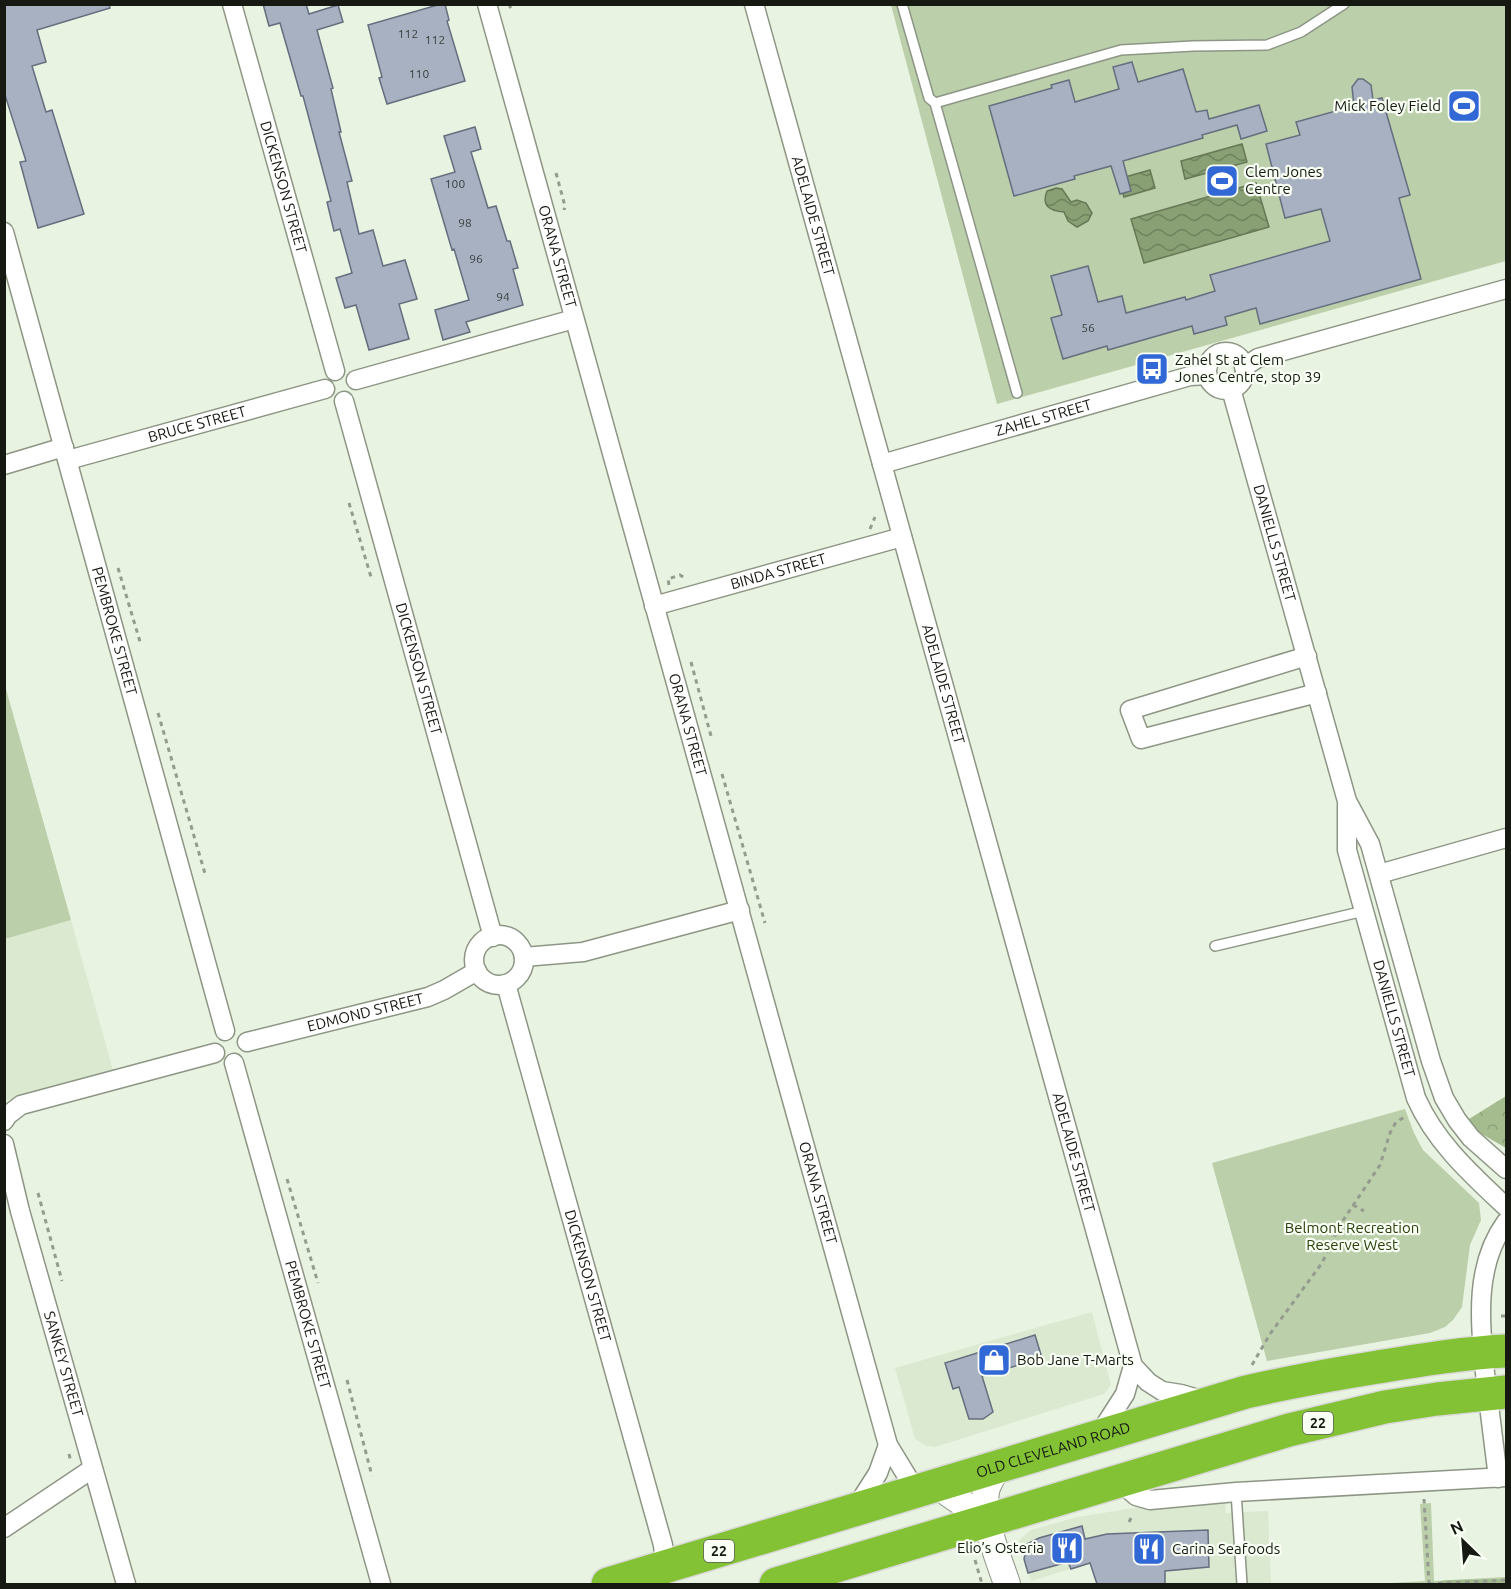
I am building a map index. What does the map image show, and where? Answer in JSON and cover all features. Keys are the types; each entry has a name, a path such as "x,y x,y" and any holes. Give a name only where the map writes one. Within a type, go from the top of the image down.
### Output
{"highway":[{"name":"OLD CLEVELAND ROAD","path":"608,1584 660,1576 855,1509 1210,1402 1309,1378 1495,1352"},
{"name":"22","path":"776,1584 1339,1418 1437,1399 1497,1393"}],"street":[{"name":"DICKENSON STREET","path":"232,4 335,371"},
{"name":"ORANA STREET","path":"487,4 888,1445 927,1488"},
{"name":"ADELAIDE STREET","path":"754,4 1133,1366"},
{"name":"PEMBROKE STREET","path":"4,232 225,1031"},
{"path":"1244,366 1258,358 1506,289"},
{"path":"356,380 574,319"},
{"path":"1226,351 1234,353 1241,359 1244,366 1244,376 1239,384 1231,389 1221,389 1212,384 1207,375 1207,367 1217,353 1226,351"},
{"path":"335,371 349,372 356,380 354,395 344,401 330,398 325,389 326,379 335,371"},
{"name":"ZAHEL STREET","path":"882,464 1190,376 1207,375"},
{"name":"BRUCE STREET","path":"4,465 66,454 325,389"},
{"name":"DANIELLS STREET","path":"1231,389 1347,801 1370,844 1431,1061 1444,1098 1471,1138 1506,1169"},
{"name":"DICKENSON STREET","path":"344,401 493,937"},
{"name":"BINDA STREET","path":"654,606 902,537"},
{"path":"1307,656 1130,710 1141,739 1317,693"},
{"name":"DANIELLS STREET","path":"1347,801 1347,850 1420,1109 1433,1131 1455,1158 1506,1207"},
{"path":"1379,874 1506,838"},
{"path":"524,957 583,952 740,910"},
{"path":"506,936 514,940 520,946 524,957 522,971 517,978 506,984 492,984 485,981 477,971 474,961 475,953 484,941 493,937 506,936"},
{"name":"EDMOND STREET","path":"247,1042 428,997 477,971"},
{"name":"DICKENSON STREET","path":"506,984 663,1545 664,1555 660,1576"},
{"path":"236,1030 247,1042 248,1047 244,1058 234,1063 223,1062 215,1053 216,1038 225,1031 236,1030"},
{"path":"6,1118 21,1105 215,1053"},
{"name":"PEMBROKE STREET","path":"234,1063 381,1584"},
{"name":"SANKEY STREET","path":"4,1144 20,1211 126,1584"},
{"path":"4,1222 20,1211"},
{"path":"1119,1481 1136,1496 1147,1500 1236,1492 1502,1478 1495,1352 1481,1328 1481,1296 1485,1268 1497,1235 1506,1222"},
{"path":"1133,1366 1148,1382 1162,1391 1210,1402"},
{"path":"1097,1436 1125,1394 1133,1366"},
{"path":"855,1509 878,1473 888,1445"},
{"path":"998,1466 986,1490 988,1521 1007,1584"},
{"path":"4,1528 92,1469"},
{"path":"927,1488 972,1508 988,1521"}],"lane":[{"path":"902,4 929,98 935,103 1017,393"},
{"path":"935,103 1122,50 1267,45 1301,33 1344,4"},
{"path":"1215,946 1364,911"},
{"path":"1236,1492 1242,1584"}],"path":[{"path":"349,503 371,577"},
{"path":"118,567 141,645"},
{"path":"691,662 711,736"},
{"path":"158,713 206,877"},
{"path":"722,774 765,923"},
{"path":"1251,1366 1270,1334 1322,1263 1340,1225 1380,1166 1390,1133 1396,1122 1411,1114"},
{"path":"285,1175 318,1283"},
{"path":"38,1193 62,1281"},
{"path":"1353,1205 1364,1211"},
{"path":"1501,1316 1506,1316"},
{"path":"346,1380 372,1476"},
{"path":"69,1454 71,1462"},
{"path":"1424,1482 1429,1584 1506,1580"},
{"path":"1129,1522 1136,1507 1147,1500"},
{"path":"972,1552 982,1584"}],"shaded area":[{"path":"71,920 113,1070 5,1101 5,939"},
{"path":"1092,1312 1111,1385 1104,1394 935,1447 926,1446 915,1439 895,1368"},
{"path":"1225,1502 1226,1513 1268,1511 1271,1584 1097,1584 1090,1563 1031,1581 1019,1540 1031,1530 1077,1517 1140,1507"}],"green space":[{"name":"Clem Jones Centre","path":"891,5 1506,5 1506,261 997,404"},
{"path":"4,682 71,920 5,939 4,939"},
{"path":"1506,1096 1506,1148 1480,1133 1469,1119"},
{"name":"Belmont Recreation Reserve West","path":"1405,1109 1423,1150 1479,1203 1481,1220 1470,1245 1462,1307 1445,1327 1430,1333 1267,1361 1212,1163"},
{"path":"1431,1503 1434,1581 1506,1577 1506,1584 1373,1584 1425,1581 1420,1504"},
{"path":"1506,1579 1506,1584 1439,1584 1441,1581 1449,1580"}],"water":[{"path":"1242,144 1247,162 1185,179 1181,161"},
{"path":"1150,170 1155,188 1124,197 1118,179"},
{"path":"1256,183 1269,227 1144,263 1131,219"},
{"path":"1062,189 1071,202 1077,200 1086,203 1092,213 1088,221 1077,227 1068,221 1064,212 1048,207 1045,200 1047,191"}],"building":[{"path":"4,4 109,4 110,8 37,30 46,62 32,66 46,112 52,110 84,214 38,228 20,162 26,161 4,92"},
{"path":"263,4 306,4 309,14 338,5 343,22 317,30 333,88 331,89 341,132 339,132 352,181 347,182 359,234 373,230 383,266 405,260 417,299 399,304 409,339 369,350 356,305 345,308 336,278 352,273 340,229 334,231 327,202 331,201 303,96 301,96 280,23 269,26"},
{"path":"445,4 449,20 447,21 465,81 387,104 368,25"},
{"path":"1132,62 1138,82 1183,69 1196,112 1207,110 1209,119 1259,105 1267,131 1241,139 1237,125 1202,135 1203,138 1123,161 1131,191 1120,194 1111,166 1014,196 989,106 1052,88 1051,85 1069,80 1075,102 1119,89 1113,67"},
{"path":"1358,79 1363,79 1371,85 1373,100 1382,98 1410,195 1399,198 1421,279 1260,324 1256,308 1225,317 1227,325 1194,334 1192,326 1108,350 1107,346 1063,359 1051,318 1062,315 1051,276 1088,266 1098,302 1122,296 1126,313 1215,291 1210,275 1330,241 1321,209 1285,218 1266,144 1300,135 1296,122 1354,106 1352,87"},
{"path":"475,127 481,149 471,152 488,208 496,206 507,241 510,241 518,268 513,269 523,305 466,322 470,332 443,340 435,310 469,300 431,179 455,172 444,136"},
{"name":"Bob Jane T-Marts","path":"1035,1335 1042,1358 982,1376 993,1412 983,1419 969,1419 959,1387 953,1389 945,1363"},
{"path":"1082,1526 1085,1539 1107,1534 1208,1530 1209,1567 1165,1571 1165,1584 1097,1584 1090,1563 1071,1569 1068,1562 1028,1573 1024,1559 1027,1544 1039,1538"}],"place":[{"name":"Mick Foley Field","path":"1464,106"},
{"name":"Clem Jones Centre","path":"1222,181"},
{"name":"Zahel St at Clem Jones Centre, stop 39","path":"1152,369"},
{"name":"Bob Jane T-Marts","path":"994,1360"},
{"name":"Elio’s Osteria","path":"1067,1548"},
{"name":"Carina Seafoods","path":"1149,1549"}]}
